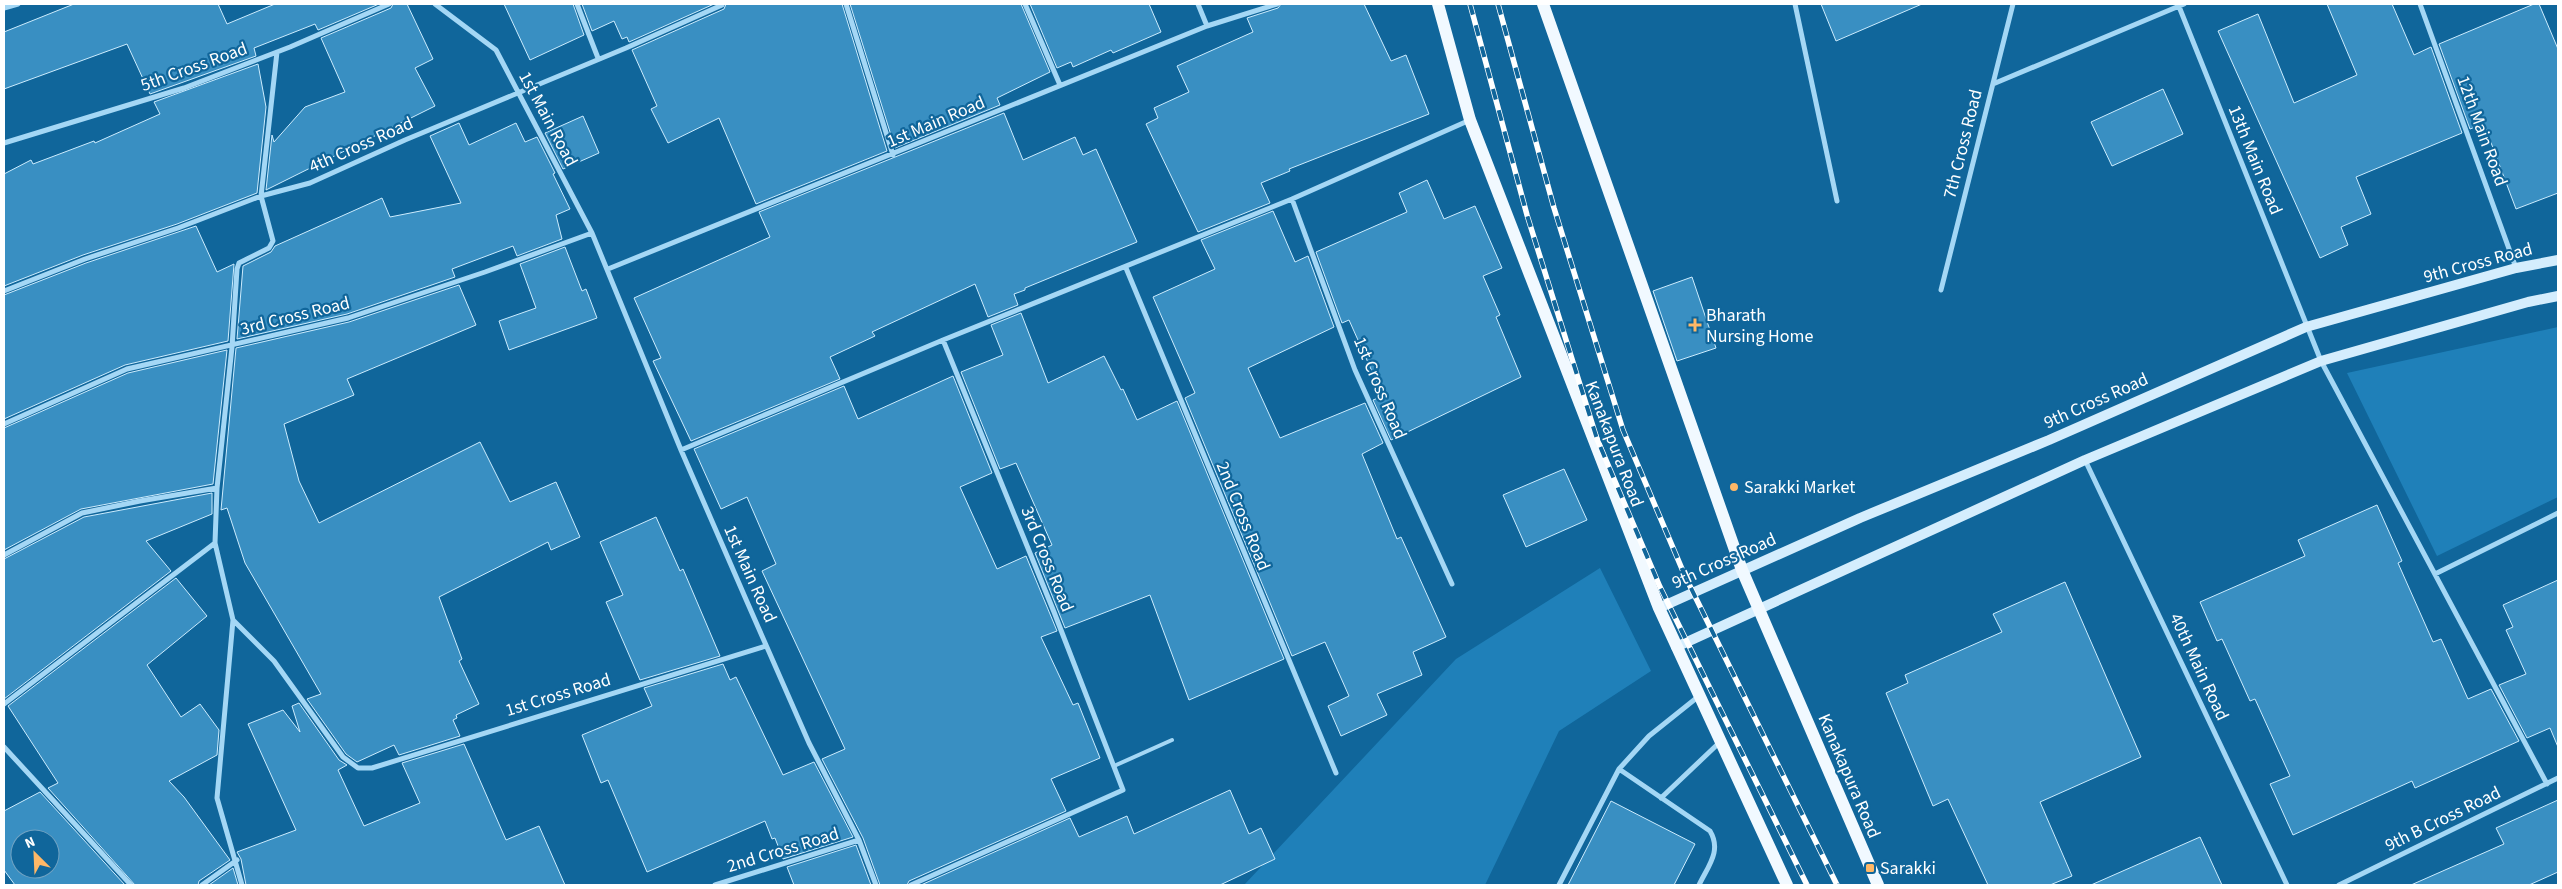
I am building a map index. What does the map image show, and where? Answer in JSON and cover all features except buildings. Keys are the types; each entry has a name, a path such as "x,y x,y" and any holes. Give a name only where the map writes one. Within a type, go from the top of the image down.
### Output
{"main road":[{"name":"Kanakapura Road","path":"1438,4 1470,120 1659,608 1787,885"},
{"name":"Kanakapura Road","path":"1543,4 1742,570 1878,885"},
{"name":"9th Cross Road","path":"1659,608 1742,570 2049,440 2306,327 2516,268 2558,260"},
{"path":"1676,647 2085,460 2321,361 2528,302 2558,296"}],"street":[{"path":"4,8 18,4"},
{"name":"5th Cross Road","path":"4,144 184,88 277,52 389,4"},
{"name":"1st Main Road","path":"435,4 496,50 592,232 681,450 766,646 810,742 859,840 876,885"},
{"path":"577,4 598,58"},
{"path":"846,4 893,155"},
{"path":"1025,4 1060,85"},
{"path":"1198,4 1207,26"},
{"name":"1st Main Road","path":"608,269 1207,26 1277,4"},
{"path":"1795,4 1837,201"},
{"name":"7th Cross Road","path":"1941,290 2013,4"},
{"path":"1993,84 2180,4"},
{"name":"13th Main Road","path":"2180,4 2321,361 2547,784"},
{"name":"12th Main Road","path":"2420,4 2516,268"},
{"name":"4th Cross Road","path":"4,291 84,259 178,228 261,196 310,183 518,90 722,5"},
{"path":"242,885 218,798 233,620 215,543 217,488 239,262 269,248 273,241 261,196 277,52"},
{"path":"681,450 943,340 1126,268 1292,199 1470,120"},
{"name":"1st Cross Road","path":"1292,199 1355,370 1452,584"},
{"name":"3rd Cross Road","path":"4,424 127,369 348,318 485,272 592,232"},
{"name":"2nd Cross Road","path":"1126,268 1336,773"},
{"name":"3rd Cross Road","path":"911,885 1123,790 1054,612 943,340"},
{"name":"40th Main Road","path":"2085,460 2287,885"},
{"path":"4,555 82,513 217,488"},
{"path":"2435,574 2558,513"},
{"path":"4,704 215,543"},
{"name":"1st Cross Road","path":"233,620 274,661 343,757 358,768 372,768 766,646"},
{"path":"1559,885 1619,769 1649,736 1699,696"},
{"path":"1661,798 1720,742"},
{"path":"4,747 130,885"},
{"path":"1619,769 1710,831 1714,839 1716,851 1699,885"},
{"name":"9th B Cross Road","path":"2339,885 2558,778"},
{"name":"2nd Cross Road","path":"715,885 859,840"},
{"path":"202,885 236,860"}],"lane":[{"path":"1114,766 1172,740"}],"shaded area":[{"path":"2558,327 2558,497 2437,556 2347,373"},
{"path":"1600,568 1651,671 1559,731 1485,885 1244,885 1456,659"}],"railway":[{"path":"1470,4 1527,215 1597,439 1660,587 1807,885"},
{"path":"1498,4 1554,208 1623,430 1685,576 1837,885"}],"place":[{"name":"Bharath Nursing Home","path":"1695,325"},
{"name":"Sarakki Market","path":"1734,487"},
{"name":"Sarakki","path":"1870,868"}]}
